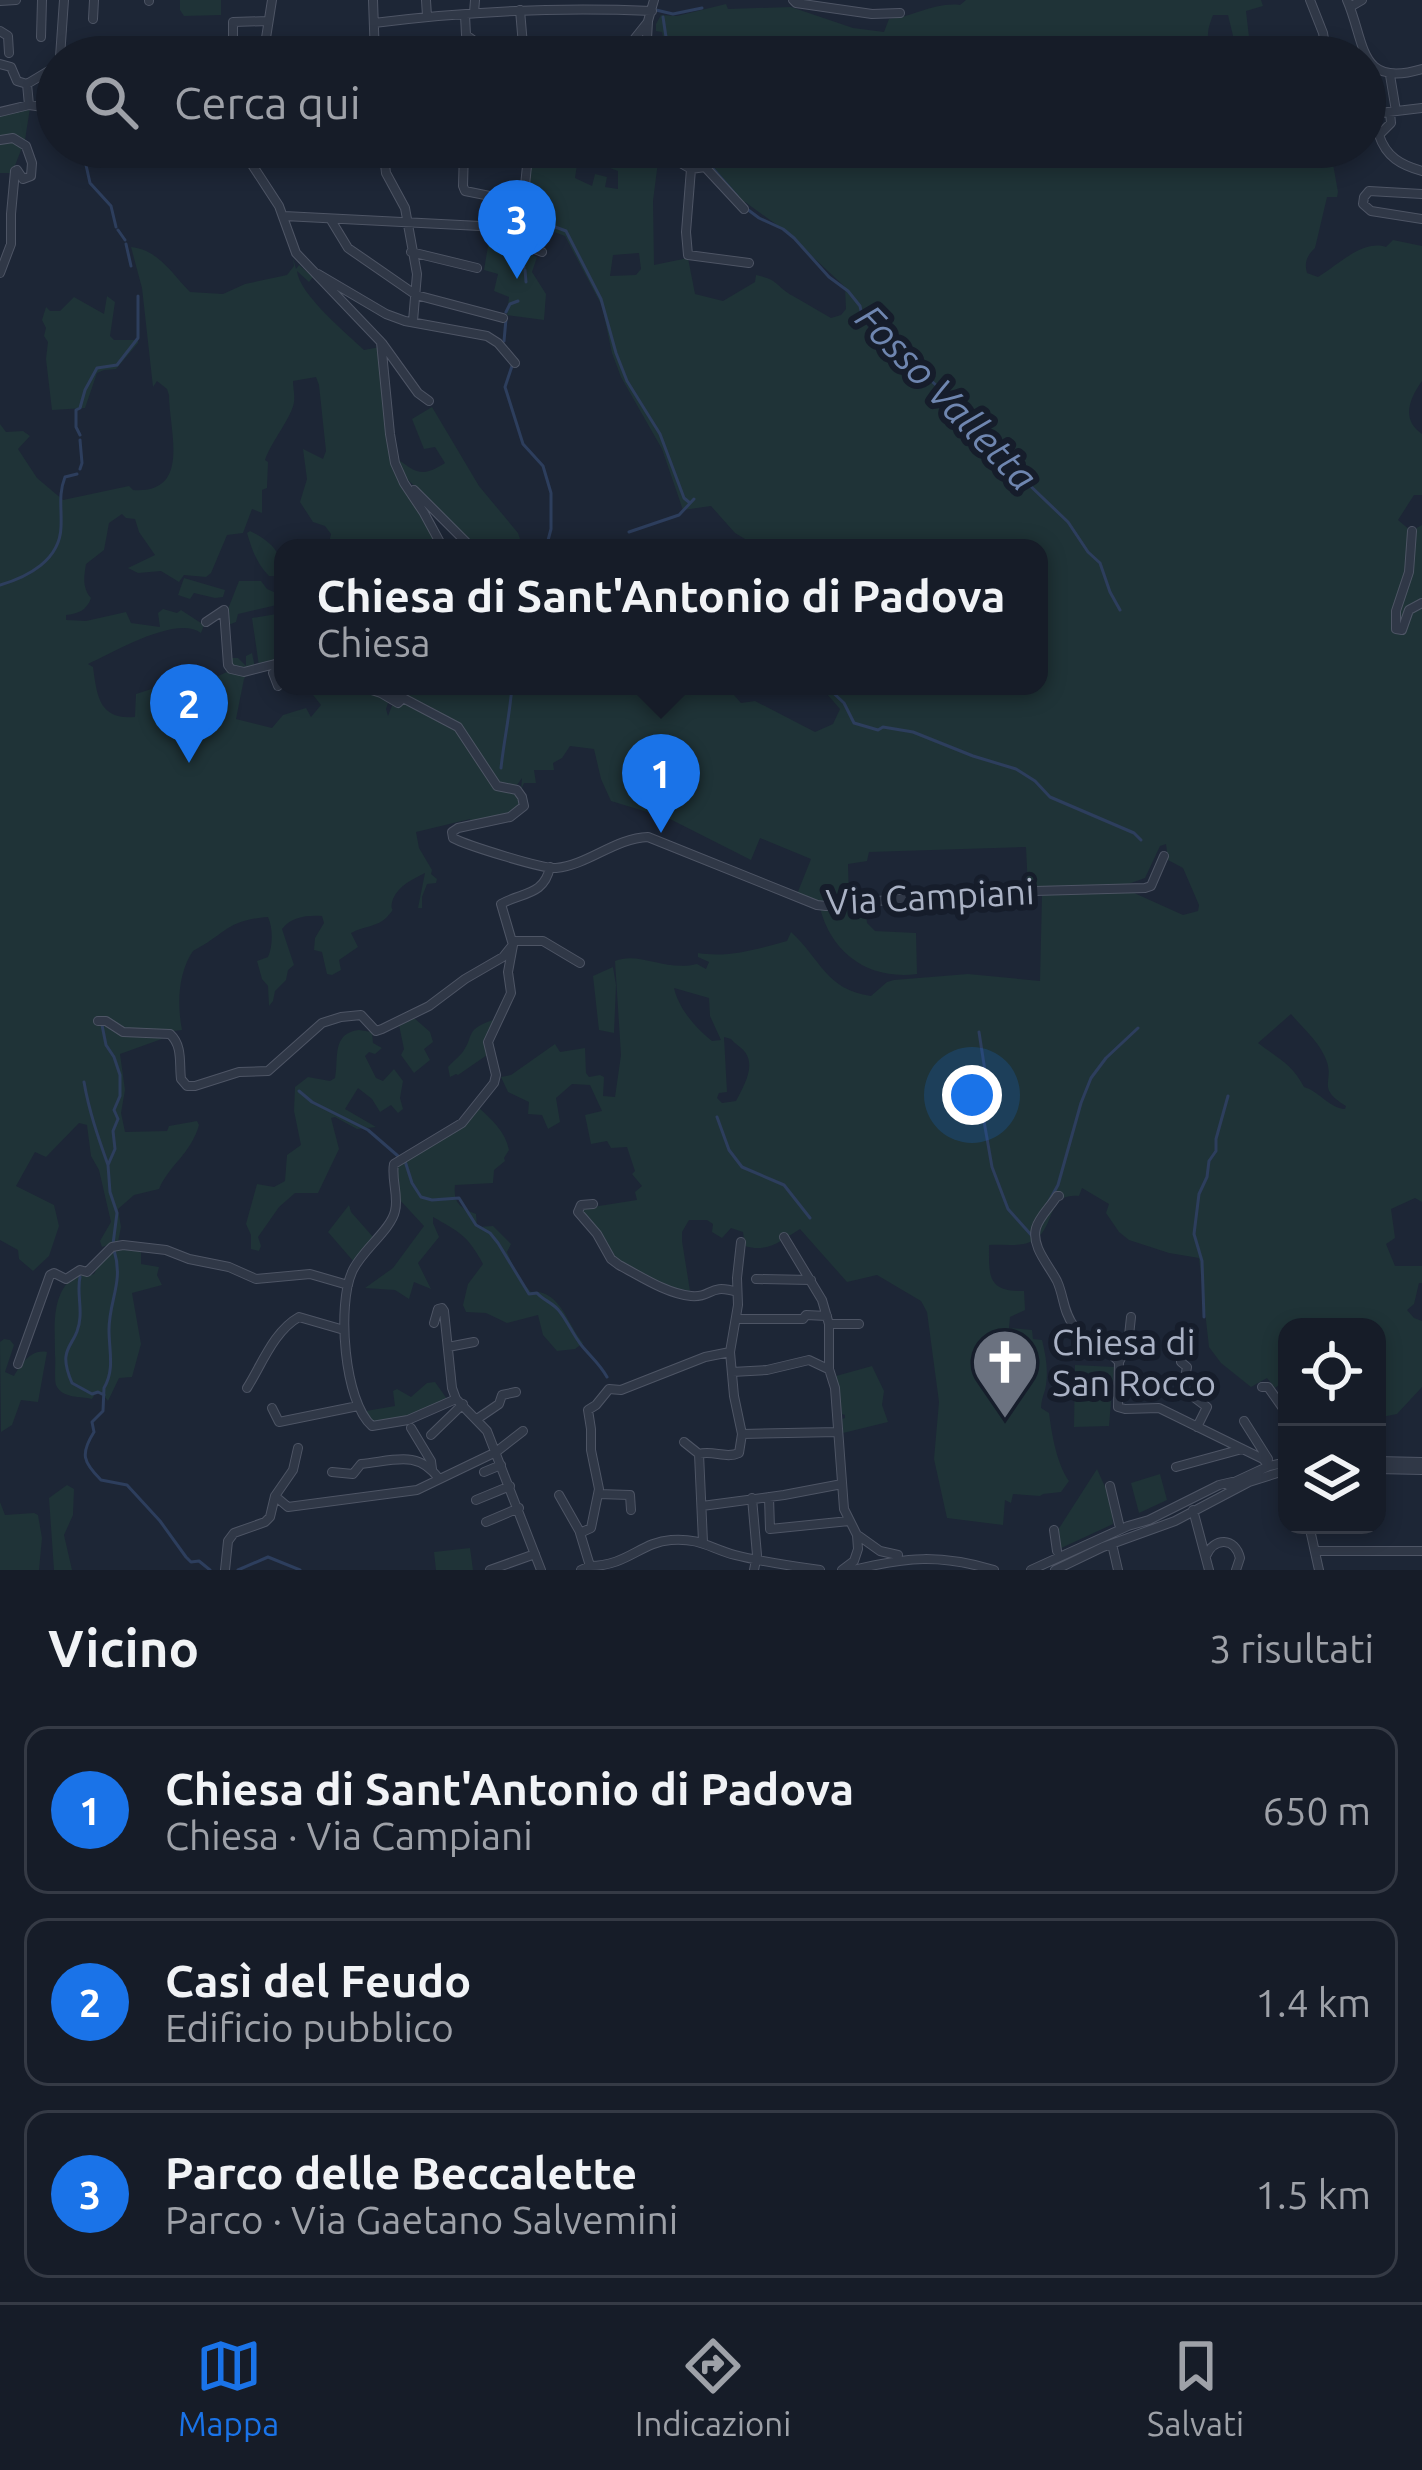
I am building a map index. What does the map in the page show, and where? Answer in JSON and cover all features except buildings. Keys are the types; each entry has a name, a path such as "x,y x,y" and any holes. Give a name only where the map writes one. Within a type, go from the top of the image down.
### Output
{"street":[{"path":"0,1 16,0"},
{"path":"41,36 42,0"},
{"path":"61,36 64,0"},
{"path":"93,19 94,0"},
{"path":"265,36 272,0"},
{"path":"373,0 375,36"},
{"path":"426,0 427,16"},
{"path":"468,36 475,0"},
{"path":"793,0 838,11 900,14"},
{"path":"1310,0 1324,36"},
{"path":"1359,36 1348,3 1362,0"},
{"path":"374,23 520,10 651,11"},
{"path":"520,10 523,36"},
{"path":"634,36 651,11"},
{"path":"233,36 233,22 266,21"},
{"path":"0,31 8,36 9,52"},
{"path":"0,64 11,67 17,81 27,84 36,79"},
{"path":"1386,73 1422,69"},
{"path":"1386,128 1393,111 1390,75"},
{"path":"27,84 29,105"},
{"path":"0,112 36,106"},
{"path":"1386,112 1422,108"},
{"path":"0,140 24,144 32,163 30,178 15,172 11,244 0,273"},
{"path":"1386,148 1397,161 1422,171"},
{"path":"255,168 287,219 296,253 381,342 429,401"},
{"path":"386,168 403,202 417,274 413,321"},
{"path":"463,168 465,191 515,201"},
{"path":"514,233 525,168"},
{"path":"696,168 691,169 688,255 749,263"},
{"path":"707,168 744,205"},
{"path":"1422,194 1370,190 1364,196 1371,211 1422,219"},
{"path":"495,202 510,208 514,233 526,247 542,252"},
{"path":"287,219 480,226 514,233 546,227"},
{"path":"331,220 348,248 416,295 503,318"},
{"path":"411,252 477,268"},
{"path":"317,274 386,314 487,336 515,363"},
{"path":"381,342 395,463 438,539"},
{"path":"404,482 463,539"},
{"path":"1412,531 1409,572 1396,611 1396,629 1402,630 1409,610 1422,603"},
{"path":"206,622 224,610 231,669 244,672 274,666"},
{"path":"384,695 398,703 403,698"},
{"path":"399,695 454,723 497,786 518,790 524,800 517,814 458,828 453,838 545,865 545,880 535,892 501,904 513,944 508,972 511,993 488,1042 494,1082 462,1123 394,1164 395,1213 352,1269 348,1285 345,1354 366,1422 381,1427 459,1401"},
{"name":"Via Campiani","path":"545,865 648,837 818,909 960,893 1145,888 1151,886 1164,856"},
{"path":"98,1021 123,1032 170,1034 180,1053 181,1079 195,1086 239,1072 268,1071 322,1023 334,1019 361,1015 380,1030 429,1006 503,957 513,944 543,941 580,964"},
{"path":"1058,1196 1036,1227 1041,1253 1076,1329 1119,1362"},
{"path":"593,1204 581,1205 578,1212 619,1264 683,1295 696,1297 722,1287 737,1292"},
{"path":"784,1237 822,1300 828,1320 849,1521 857,1535 880,1551 912,1558"},
{"path":"698,1454 739,1453 742,1433 730,1352 741,1242"},
{"path":"18,1364 50,1275 67,1279 80,1270 91,1271 118,1245 166,1250 256,1279 310,1274 348,1285"},
{"path":"756,1279 811,1280"},
{"path":"434,1323 442,1308 452,1388 487,1431 541,1570"},
{"path":"736,1319 803,1319 806,1315 859,1324"},
{"path":"248,1388 290,1322 299,1317 345,1330"},
{"path":"1131,1317 1128,1345 1119,1362 1118,1407 1160,1408 1270,1466"},
{"path":"1186,1330 1183,1389 1207,1407 1197,1427"},
{"path":"448,1347 474,1342"},
{"path":"580,1532 591,1528 598,1494 587,1411 610,1389 621,1390 730,1352"},
{"path":"732,1372 809,1360 830,1369"},
{"path":"1262,1388 1268,1387 1278,1401"},
{"path":"477,1419 499,1404 502,1395 516,1392"},
{"path":"431,1435 459,1401"},
{"path":"272,1408 280,1422 358,1406"},
{"path":"1244,1421 1270,1466"},
{"path":"412,1428 436,1475"},
{"path":"275,1496 288,1507 416,1490 436,1475 496,1452 523,1432"},
{"path":"742,1433 838,1432"},
{"path":"685,1442 698,1454 704,1541"},
{"path":"225,1570 228,1541 234,1533 270,1517 275,1496 293,1470 298,1448"},
{"path":"1176,1467 1242,1449"},
{"path":"332,1472 353,1474 361,1464 414,1459 436,1475"},
{"path":"484,1472 501,1465"},
{"path":"1055,1570 1156,1522 1205,1491 1278,1466"},
{"path":"1386,1466 1422,1468"},
{"path":"1031,1570 1128,1526 1175,1521 1278,1470"},
{"path":"702,1506 842,1484"},
{"path":"476,1500 510,1486"},
{"path":"1110,1486 1119,1524"},
{"path":"598,1494 630,1495 631,1510"},
{"path":"769,1497 770,1529 849,1521"},
{"path":"559,1498 580,1532 590,1567 619,1562 663,1541 704,1541 755,1564 820,1570"},
{"path":"752,1498 755,1564"},
{"path":"486,1522 519,1508"},
{"path":"1193,1510 1210,1569"},
{"path":"1042,1570 1137,1524"},
{"path":"1054,1529 1057,1551"},
{"path":"1311,1534 1319,1570"},
{"path":"842,1570 854,1561 857,1535"},
{"path":"1206,1556 1212,1545 1230,1543 1240,1558 1236,1570"},
{"path":"1112,1544 1118,1570"},
{"path":"858,1549 879,1563"},
{"path":"879,1563 880,1551"},
{"path":"1315,1551 1422,1551"},
{"path":"490,1570 535,1554"},
{"path":"853,1570 912,1558 946,1559 994,1570"}],"green space":[{"path":"180,0 221,0 221,15 184,16"},
{"path":"966,0 1261,0 1263,6 1246,11 1249,36 1233,36 1228,15 1213,15 1208,36 663,36 656,31 661,15 677,16 726,4 728,9 791,7 853,28 884,32 889,19"},
{"path":"30,108 25,140 12,173 0,173 0,113"},
{"path":"529,168 577,168 575,178 592,186 595,174 607,177 605,187 618,189 618,171 610,168 657,168 654,265 688,258 695,294 723,301 755,282 756,275 764,277 831,318 846,309 845,287 784,230 741,203 704,168 1334,168 1337,197 1327,197 1307,273 1318,277 1360,250 1386,247 1393,240 1422,246 1422,381 1409,416 1422,434 1422,495 1414,495 1398,520 1411,531 1422,525 1422,1202 1415,1198 1391,1209 1395,1238 1386,1244 1395,1266 1422,1266 1422,1283 1407,1310 1422,1321 1422,1387 1397,1414 1386,1416 1386,1318 1278,1318 1278,1386 1267,1378 1251,1387 1209,1347 1199,1258 1129,1240 1106,1213 1109,1204 1082,1188 1079,1196 1060,1200 1044,1230 1030,1242 989,1245 993,1280 1003,1289 1024,1291 1025,1310 1010,1317 1009,1328 1032,1330 1033,1339 1042,1340 1047,1377 1041,1408 1049,1413 1058,1458 1069,1481 1061,1492 1013,1494 1011,1503 1005,1500 1003,1525 947,1518 934,1459 939,1402 927,1312 921,1301 877,1275 847,1282 800,1229 774,1245 753,1248 745,1246 743,1232 731,1228 722,1238 712,1232 713,1224 707,1220 689,1220 682,1232 690,1291 666,1286 620,1264 580,1209 637,1200 635,1192 642,1186 632,1174 627,1147 611,1148 607,1141 591,1144 585,1115 602,1111 590,1085 572,1084 556,1098 560,1122 548,1129 542,1115 528,1114 529,1102 508,1092 501,1077 555,1044 560,1052 585,1048 586,1073 604,1077 603,1096 615,1097 621,1055 615,961 634,958 706,969 709,962 698,953 754,950 787,941 791,932 834,980 871,996 894,980 968,974 1040,981 1042,895 1132,892 1183,915 1198,911 1199,905 1183,868 1168,860 1166,844 1160,846 1145,878 1128,884 1028,889 1026,847 869,852 867,861 848,864 849,901 826,904 797,894 811,859 760,838 751,860 670,819 611,801 594,749 570,746 553,763 554,770 534,770 536,783 524,783 521,790 522,778 514,789 500,785 456,722 406,695 734,695 741,703 755,701 815,732 833,724 840,709 828,695 1048,695 1048,539 745,539 711,506 683,510 662,449 621,377 602,306 565,236 524,221","holes":["639,253 641,269 636,275 610,276 613,255","674,988 709,998 710,1016 721,1040 712,1041 699,1030","1291,1014 1328,1064 1328,1088 1345,1109 1304,1087 1290,1067 1258,1043","724,1037 731,1039 749,1064 736,1101 722,1103 717,1098 727,1092"]},
{"path":"489,240 537,257 532,272 546,294 544,320 507,315 509,297 494,291 498,274 484,270"},
{"path":"131,247 157,258 190,292 223,294 287,275 294,266 293,258 296,269 299,265 313,277 309,282 297,271 314,302 364,350 380,347 393,462 434,539 330,539 325,526 313,522 300,502 307,479 303,449 323,459 326,451 319,385 316,377 293,381 292,408 265,460 262,513 252,509 243,533 227,535 206,577 184,575 179,582 161,571 138,573 128,568 155,555 135,519 122,514 109,523 104,550 86,564 84,582 91,598 82,611 66,615 66,620 86,621 126,612 131,623 160,627 158,613 163,609 181,610 204,625 201,633 177,628 162,631 88,664 93,667 102,704 114,715 135,717 136,694 201,673 212,679 229,671 247,674 236,719 272,728 283,715 306,708 311,717 321,705 313,695 377,695 389,700 388,716 393,703 405,701 456,728 496,788 513,792 522,803 510,815 416,832 419,848 437,879 427,884 422,908 418,908 425,873 399,890 392,911 383,920 351,933 358,947 339,960 341,970 332,975 327,974 322,952 314,950 322,916 286,925 282,929 294,965 269,1006 268,986 257,961 270,953 268,917 235,925 193,951 180,989 182,1030 120,1054 125,1132 167,1131 169,1126 197,1121 195,1135 159,1189 134,1195 118,1209 118,1242 102,1247 100,1241 111,1222 87,1125 79,1123 46,1157 35,1152 16,1186 54,1205 59,1226 49,1256 33,1271 19,1259 18,1250 0,1240 0,424 6,432 23,431 30,436 18,449 37,478 63,500 129,486 151,489 164,482 173,458 169,395 157,381 153,387 142,288"},
{"path":"107,296 115,302 110,336 138,343 116,369 97,373 85,408 52,410 42,320 46,307 60,311 74,297 104,314"},
{"path":"432,407 479,486 520,539 470,539 404,476 396,458 419,472 445,463 435,447 424,449 412,419"},
{"path":"247,533 274,548 274,576 261,567"},
{"path":"184,578 225,590 223,597 178,595"},
{"path":"239,581 261,581 274,592 274,606 238,614 236,622 228,625 228,609"},
{"path":"274,614 274,662 259,666 252,618"},
{"path":"228,626 230,658 246,666 246,656 252,653 255,668 232,669 229,664"},
{"path":"865,906 867,923 875,931 916,933 917,974 884,973 855,961 834,939 820,908"},
{"path":"613,967 614,1033 599,1030 593,976"},
{"path":"413,1017 430,1032 433,1042 424,1049 430,1060 414,1073 401,1055 399,1025"},
{"path":"498,1022 486,1043 487,1055 450,1077 448,1067 474,1030"},
{"path":"359,1030 372,1032 373,1043 382,1048 365,1056 376,1078 383,1081 394,1069 403,1081 403,1109 398,1113 391,1105 380,1112 358,1088 345,1109 376,1127 357,1129 331,1118 339,1149 318,1193 295,1193 258,1237 259,1251 251,1249 246,1224 257,1184 274,1187 285,1181 287,1155 301,1145 295,1087 308,1077 335,1078 340,1041"},
{"path":"478,1107 501,1131 509,1150 494,1170 493,1183 455,1185 457,1201 476,1214 477,1227 493,1226 511,1244 507,1252 518,1277 531,1292 549,1296 562,1309 583,1343 575,1349 557,1351 543,1335 538,1315 507,1323 486,1313 466,1312 468,1284 483,1264 462,1236 433,1217 439,1237 418,1263 431,1289 414,1282 409,1299 395,1290 365,1288 393,1268 424,1226 398,1198 395,1166 436,1142"},
{"path":"349,1205 373,1237 354,1262 328,1232"},
{"path":"120,1248 141,1251 141,1264 159,1267 162,1285 132,1293 141,1344 132,1377 119,1378 108,1401 102,1393 92,1399 67,1395 55,1382 58,1300 77,1274 94,1274 107,1254"},
{"path":"4,1339 14,1345 5,1372 14,1376 31,1355 47,1352 38,1402 21,1400 12,1425 1,1432 0,1342"},
{"path":"1075,1365 1114,1367 1109,1426 1074,1427"},
{"path":"872,1366 884,1391 882,1405 888,1422 843,1433 845,1415 836,1376"},
{"path":"435,1382 447,1399 409,1418 369,1419 366,1411 395,1406 393,1391 411,1397"},
{"path":"1097,1469 1110,1498 1113,1524 1059,1549 1056,1533"},
{"path":"1160,1474 1167,1500 1139,1513 1131,1483"},
{"path":"67,1485 74,1489 73,1515 64,1535 72,1570 54,1570 49,1498"},
{"path":"0,1502 5,1515 38,1515 39,1570 0,1570"},
{"path":"470,1548 473,1570 436,1570 434,1552"}],"waterway":[{"path":"656,10 673,14 702,8"},
{"name":"Fosso Valletta","path":"663,17 666,36"},
{"path":"87,168 90,183 111,206 116,227"},
{"name":"Fosso Valletta","path":"712,168 737,196"},
{"name":"Fosso Valletta","path":"747,209 794,238 848,291 860,306 863,320 973,418 1100,563 1120,610"},
{"path":"547,224 566,231 601,299 627,381 660,434 690,503"},
{"path":"118,230 125,240"},
{"path":"126,244 131,266"},
{"path":"513,253 524,267"},
{"path":"525,270 526,282"},
{"path":"80,435 76,410 97,368 117,365 138,338 138,296"},
{"path":"506,312 518,301"},
{"path":"504,341 506,319"},
{"path":"512,366 505,387 523,444 543,466 551,493 548,539"},
{"path":"80,440 80,469"},
{"path":"0,585 49,558 59,539 65,477 77,474"},
{"path":"629,532 679,515 694,499"},
{"path":"501,768 511,695"},
{"path":"836,695 854,723 913,732 1016,769 1050,797 1141,840"},
{"path":"102,1025 120,1075 114,1110 118,1119 113,1131 115,1149 108,1165 117,1213 113,1244"},
{"path":"1048,1203 1058,1185 1091,1078 1138,1028"},
{"path":"979,1032 987,1084 981,1104 992,1167 1008,1209 1033,1237"},
{"path":"84,1082 108,1165"},
{"path":"299,1091 368,1130 398,1156"},
{"path":"1204,1317 1202,1261 1194,1234 1199,1194 1216,1151 1228,1096"},
{"path":"717,1117 729,1150 742,1167 784,1185 810,1218"},
{"path":"405,1161 421,1197 459,1198 476,1225 498,1243 529,1294 537,1293 558,1309 607,1377"},
{"path":"114,1250 117,1281 110,1319 110,1367 103,1411 92,1422 94,1432 85,1458 101,1480 127,1485 186,1557 210,1570"},
{"path":"80,1277 80,1317 67,1353 67,1370 72,1383 104,1395"},
{"path":"238,1570 268,1557 300,1570"}],"place":[{"name":"Parco delle Beccalette","path":"517,279"},
{"name":"Casì del Feudo","path":"189,763"},
{"name":"Chiesa di Sant'Antonio di Padova","path":"661,833"},
{"name":"Chiesa di San Rocco","path":"1005,1421"}]}
